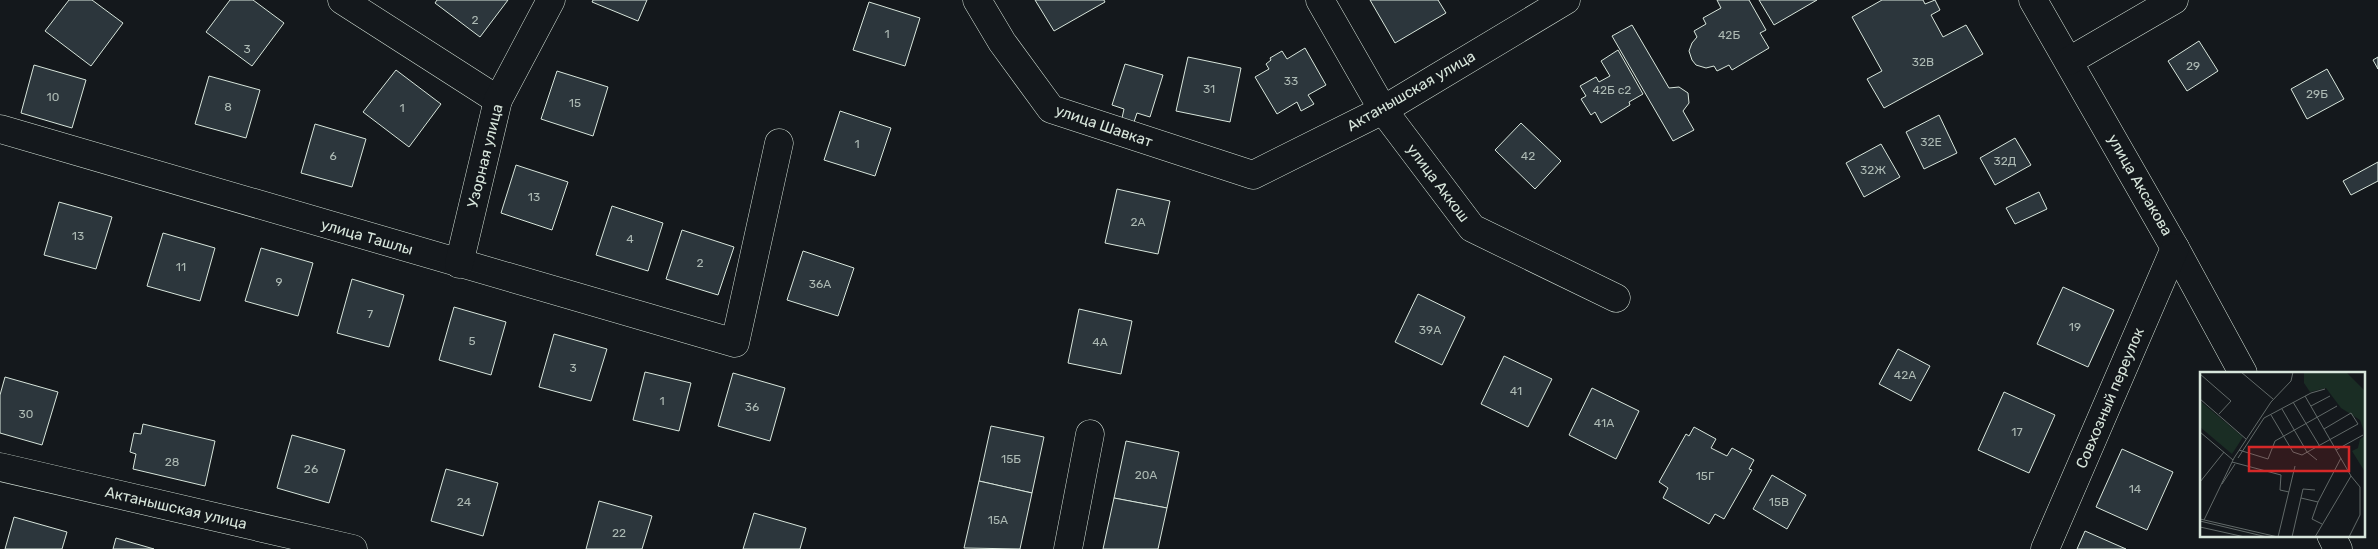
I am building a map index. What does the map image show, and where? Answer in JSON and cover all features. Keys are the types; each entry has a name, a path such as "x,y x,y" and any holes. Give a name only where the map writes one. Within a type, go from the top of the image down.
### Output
{"street":[{"path":"342,0 498,100"},
{"name":"Узорная улица","path":"459,264 498,100 551,0"},
{"name":"улица Шавкат","path":"977,0 1002,42 1051,109 1253,175"},
{"name":"улица Аккош","path":"1320,0 1383,110 1472,228 1616,298"},
{"name":"Актанышская улица","path":"1253,175 1383,110 1566,0"},
{"name":"улица Аксакова","path":"2033,0 2175,248 2242,372"},
{"path":"2069,61 2174,0"},
{"name":"улица Ташлы","path":"0,129 735,344 779,143"},
{"name":"Совхозный переулок","path":"2046,549 2175,248"},
{"path":"1068,549 1090,434"},
{"name":"Актанышская улица","path":"0,467 353,549"},
{"path":"2332,536 2338,549"}],"building":[{"path":"69,0 92,0 123,23 91,66 45,31"},
{"path":"230,0 253,0 284,23 252,66 206,32"},
{"path":"437,0 508,0 480,37 435,3"},
{"path":"593,0 647,0 638,21 592,2"},
{"path":"1035,0 1104,0 1105,2 1054,31"},
{"path":"1370,0 1438,0 1446,13 1395,43"},
{"path":"1717,0 1749,0 1766,30 1760,33 1769,48 1732,70 1729,65 1717,71 1714,66 1706,68 1696,65 1689,51 1697,37 1694,31 1706,24 1703,18 1721,8"},
{"path":"1759,0 1817,0 1774,25"},
{"path":"1882,0 1923,0 1925,4 1935,0 1940,10 1931,15 1943,37 1966,25 1983,54 1884,108 1867,79 1882,71 1852,17"},
{"path":"869,2 920,18 905,66 853,50"},
{"path":"1632,25 1669,88 1679,87 1688,93 1689,103 1683,111 1694,130 1673,141 1612,36"},
{"path":"2199,41 2218,71 2187,91 2168,61"},
{"path":"1305,48 1326,85 1308,95 1314,104 1301,111 1297,102 1277,114 1255,77 1269,69 1266,64 1271,60 1270,58 1282,51 1287,59"},
{"path":"1618,50 1643,94 1629,102 1630,105 1601,123 1595,112 1591,115 1581,99 1586,96 1580,86 1596,77 1599,82 1610,76 1601,61"},
{"path":"1188,57 1241,68 1230,122 1176,111"},
{"path":"2378,57 2378,69 2373,60"},
{"path":"1125,64 1163,75 1150,117 1137,113 1134,122 1122,118 1124,109 1112,105"},
{"path":"34,65 86,80 72,128 21,113"},
{"path":"2327,69 2344,99 2307,119 2291,89"},
{"path":"396,70 441,104 409,147 363,112"},
{"path":"557,71 608,87 593,136 541,119"},
{"path":"209,76 260,90 246,138 195,124"},
{"path":"840,111 891,128 875,176 824,160"},
{"path":"1939,115 1957,153 1924,169 1906,132"},
{"path":"1521,123 1561,161 1535,189 1495,150"},
{"path":"315,124 366,139 352,187 301,173"},
{"path":"2015,138 2031,165 1995,185 1980,158"},
{"path":"1881,144 1900,177 1864,197 1846,163"},
{"path":"2378,162 2378,181 2351,195 2343,181"},
{"path":"516,165 568,182 552,230 501,213"},
{"path":"1117,189 1170,201 1158,254 1105,243"},
{"path":"2039,192 2047,209 2015,224 2006,208"},
{"path":"59,202 112,217 96,269 44,255"},
{"path":"612,206 663,223 648,271 596,255"},
{"path":"682,230 734,247 718,295 666,279"},
{"path":"163,233 215,248 200,301 147,286"},
{"path":"261,248 313,263 298,316 245,301"},
{"path":"803,251 854,268 838,316 787,300"},
{"path":"352,279 404,295 389,347 337,333"},
{"path":"2063,287 2114,310 2088,367 2037,344"},
{"path":"1418,294 1465,317 1442,365 1395,342"},
{"path":"454,307 506,322 491,375 439,360"},
{"path":"1079,309 1132,321 1121,374 1068,363"},
{"path":"554,334 607,349 591,401 539,387"},
{"path":"1898,349 1930,366 1911,401 1879,384"},
{"path":"1504,356 1552,379 1528,427 1481,404"},
{"path":"645,372 691,383 679,431 633,420"},
{"path":"733,373 785,388 770,441 718,426"},
{"path":"5,377 58,392 42,445 0,433 0,395"},
{"path":"1592,388 1639,411 1616,459 1569,435"},
{"path":"2004,392 2055,415 2029,473 1978,450"},
{"path":"143,424 215,441 205,486 133,469 136,454 130,452 134,433 141,434"},
{"path":"991,426 1044,437 1032,493 979,481"},
{"path":"1694,427 1716,439 1711,448 1727,456 1732,448 1754,460 1749,469 1752,470 1724,519 1715,514 1709,524 1663,498 1668,488 1659,482 1686,434 1689,436"},
{"path":"292,435 345,450 329,503 277,488"},
{"path":"1126,441 1179,452 1167,508 1114,498"},
{"path":"2122,449 2173,472 2147,530 2096,507"},
{"path":"446,469 498,483 483,536 431,521"},
{"path":"1772,475 1806,495 1787,529 1753,509"},
{"path":"979,481 1032,493 1020,549 964,548"},
{"path":"1114,498 1167,508 1158,549 1103,549"},
{"path":"599,501 652,516 642,549 586,549"},
{"path":"754,513 806,528 800,549 743,549"},
{"path":"14,517 67,532 62,549 5,549"},
{"path":"2085,531 2126,549 2077,549"},
{"path":"116,538 154,549 113,549"}]}
